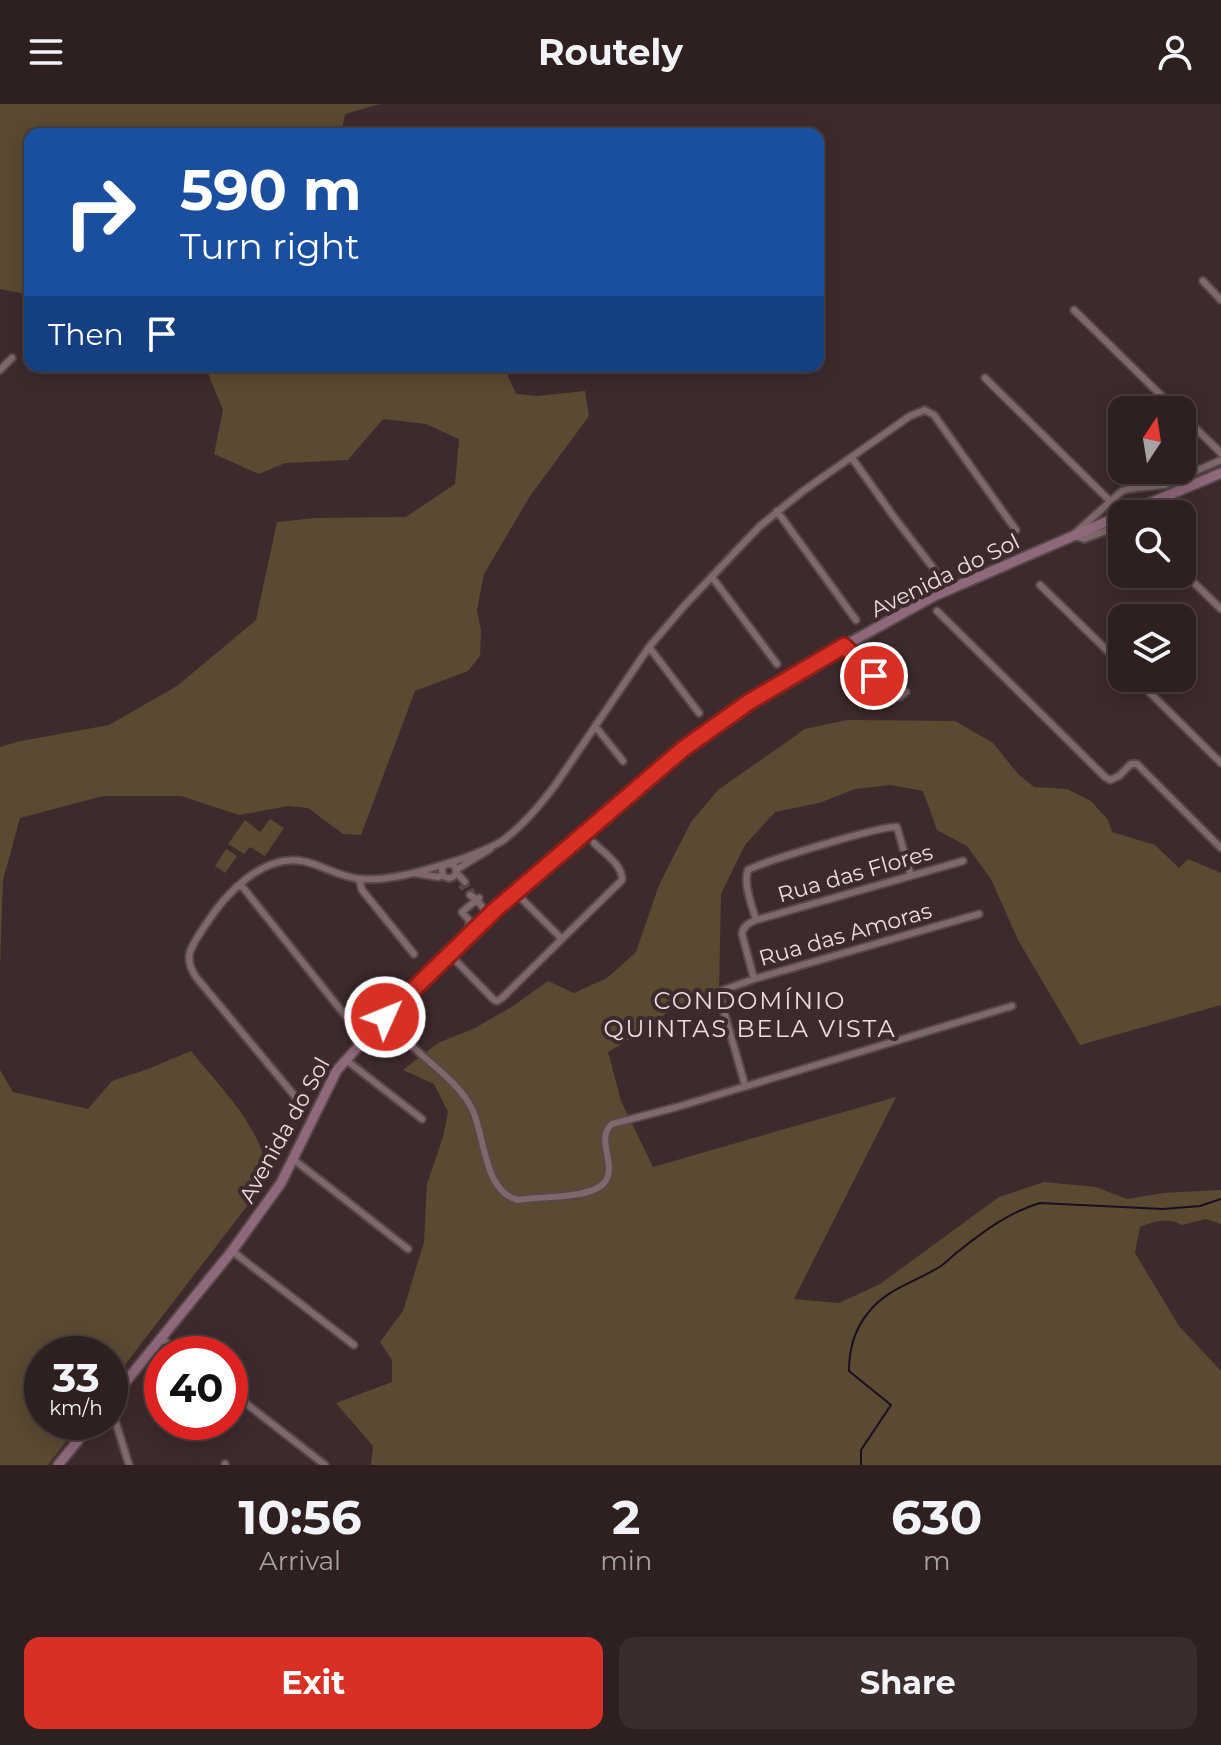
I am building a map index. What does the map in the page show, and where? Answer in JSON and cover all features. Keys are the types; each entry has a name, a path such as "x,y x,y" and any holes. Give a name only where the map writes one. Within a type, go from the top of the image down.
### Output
{"street":[{"path":"1203,281 1221,300"},
{"path":"1074,310 1162,396"},
{"path":"0,370 12,358"},
{"path":"985,378 1109,500"},
{"path":"303,1106 196,977 189,964 189,953 206,923 221,903 258,870 294,860 359,879 414,873 464,859 502,840 556,784 649,647 760,526 803,491 910,416 925,410 934,415 1016,530"},
{"path":"1196,429 1221,453"},
{"path":"852,458 937,573"},
{"path":"1112,500 1128,489 1164,485 1221,460"},
{"name":"Avenida do Sol","path":"1157,500 1221,473"},
{"path":"1108,503 1073,535 1084,539 1108,530"},
{"path":"777,511 856,620"},
{"name":"Avenida do Sol","path":"163,1336 232,1251 281,1183 323,1094 345,1059 492,913 669,760 769,689 934,596 1108,521"},
{"path":"712,577 777,664"},
{"path":"1040,585 1108,651"},
{"path":"1196,585 1221,609"},
{"path":"937,611 1110,780 1134,763 1221,848"},
{"path":"844,646 896,697 906,692"},
{"path":"649,647 699,713"},
{"path":"1149,692 1221,763"},
{"path":"595,726 623,761"},
{"path":"754,979 742,934 745,926 756,920 746,876 748,870 895,826 899,830 911,876"},
{"path":"457,962 497,1001 623,877 619,867 594,843"},
{"path":"447,863 441,869 447,878 492,846"},
{"name":"Rua das Flores","path":"756,920 963,861"},
{"path":"447,863 455,866 455,873 462,883"},
{"path":"414,873 443,875"},
{"path":"359,879 362,890 414,954"},
{"path":"241,885 352,1024"},
{"path":"516,893 562,939"},
{"path":"464,910 475,896 492,913"},
{"path":"464,910 479,926"},
{"path":"464,910 469,920 470,935"},
{"name":"Rua das Amoras","path":"745,1085 721,1001 721,991 979,914"},
{"path":"385,1017 465,1098 478,1123 491,1175 501,1190 518,1200 575,1194 599,1188 610,1174 605,1141 608,1127 1012,1006"},
{"path":"345,1059 422,1119"},
{"path":"293,1159 408,1249"},
{"path":"232,1251 354,1345"},
{"name":"Avenida do Sol","path":"128,1379 144,1359"},
{"path":"248,1405 325,1465"},
{"path":"58,1465 78,1440"},
{"path":"121,1440 129,1465"}],"shaded area":[{"path":"0,104 380,104 345,114 342,128 24,128 24,294 0,289"},
{"path":"207,372 509,372 516,394 538,396 585,391 589,416 530,496 484,574 477,610 481,630 480,656 468,671 415,691 361,835 343,834 308,808 289,806 239,815 181,796 103,796 20,818 3,880 0,968 0,747 109,725 177,686 256,620 277,522 316,518 406,517 455,484 459,439 426,424 383,419 348,460 285,463 259,474 214,454 223,410"},
{"path":"847,720 955,721 993,743 1018,774 1034,787 1067,789 1091,801 1108,820 1112,832 1155,845 1179,868 1188,859 1221,873 1221,1005 1080,1045 1018,940 991,879 967,846 937,830 923,791 891,785 855,789 819,803 775,812 745,845 721,894 719,990 673,1008 608,1052 621,1101 653,1167 896,1097 794,1299 839,1303 880,1284 999,1197 1044,1182 1096,1187 1127,1199 1163,1193 1221,1190 1221,1224 1206,1219 1182,1225 1166,1221 1150,1223 1140,1227 1135,1253 1179,1326 1221,1371 1221,1465 371,1465 373,1446 336,1403 392,1382 392,1360 380,1342 403,1311 424,1242 427,1184 448,1112 434,1084 403,1070 438,1043 475,1028 548,981 574,993 607,978 636,952 659,885 691,822 718,790 805,729"},
{"path":"270,819 284,828 265,856 250,847 244,854 228,844 245,820 260,832"},
{"path":"226,849 237,856 225,873 215,866"},
{"path":"191,1051 250,1126 265,1160 268,1179 128,1361 128,1336 24,1336 24,1440 67,1440 48,1465 0,1465 0,1070 13,1092 88,1109 112,1081"}],"waterway":[{"path":"861,1465 861,1450 891,1405 849,1371 850,1355 859,1326 883,1298 941,1266 998,1222 1040,1203 1163,1209 1200,1206 1221,1199"}],"tunnel":[{"path":"465,882 473,893"},
{"path":"460,885 470,895"}],"district":[{"name":"CONDOMÍNIO QUINTAS BELA VISTA","path":"750,1015"}],"route":[{"path":"385,1017 495,910 706,731 769,689 844,646 874,676"}]}
